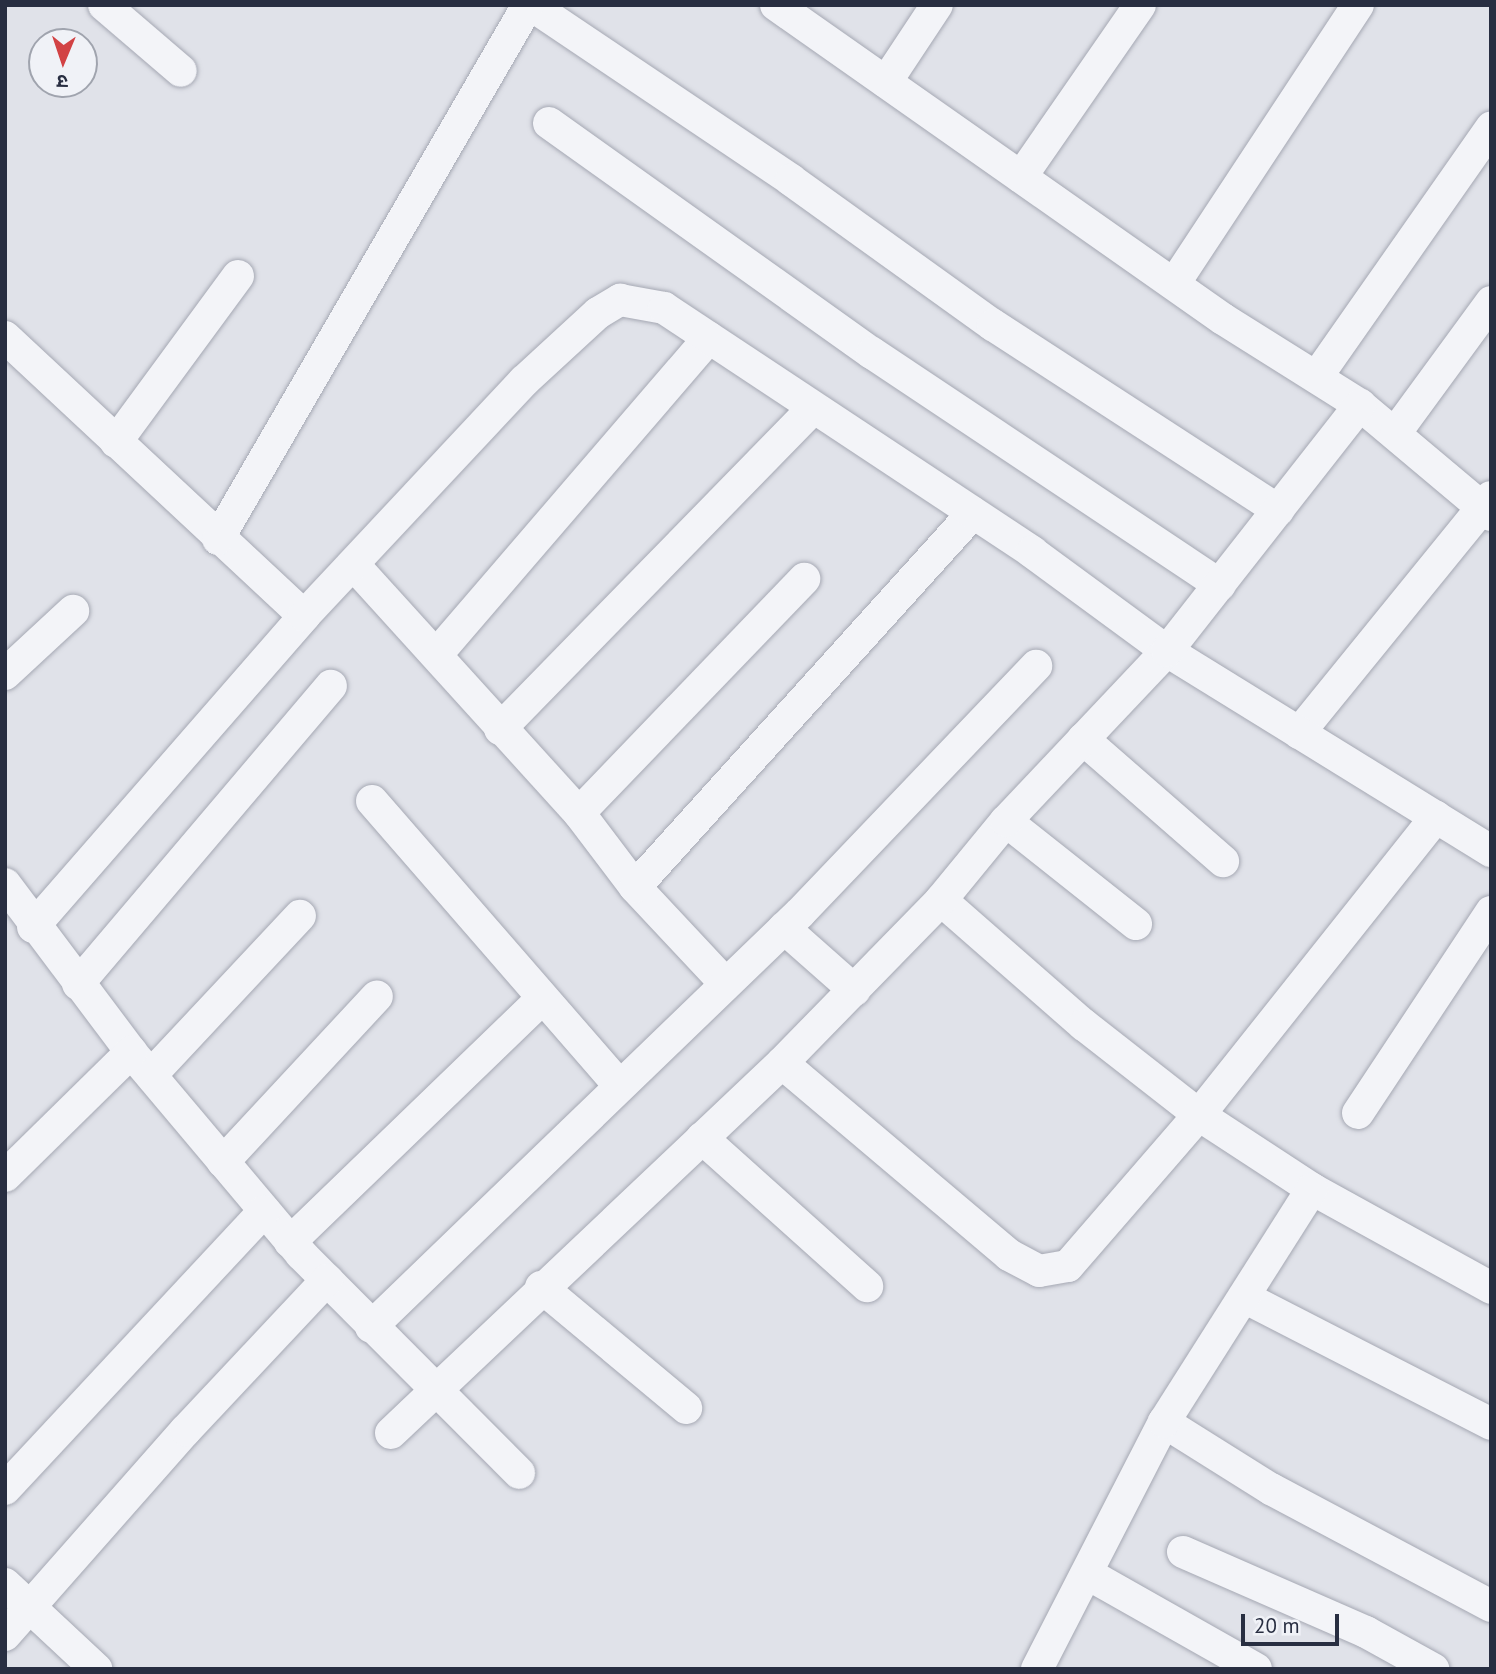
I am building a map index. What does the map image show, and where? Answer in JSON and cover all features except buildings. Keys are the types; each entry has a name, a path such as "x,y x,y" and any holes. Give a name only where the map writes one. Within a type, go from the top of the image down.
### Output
{"street":[{"path":"104,5 181,71"},
{"path":"218,539 529,5 791,180 993,325 1278,510"},
{"path":"776,5 1174,284 1318,375 1396,432 1488,507 1300,733"},
{"path":"886,82 937,5"},
{"path":"1021,177 1140,5"},
{"path":"1174,284 1358,5"},
{"path":"549,123 872,353 1220,585"},
{"path":"1318,375 1491,128"},
{"path":"116,442 239,276"},
{"path":"33,927 304,616 524,381 598,313 620,300 645,302 709,338 973,513 1167,651 1491,851"},
{"path":"1396,432 1491,302"},
{"path":"5,337 218,539 304,616"},
{"path":"437,654 709,338"},
{"path":"391,1433 541,1287 782,1063 941,900 1006,821 1167,651 1360,405"},
{"path":"500,729 813,408"},
{"path":"635,887 973,513"},
{"path":"354,565 579,814 635,887 724,982"},
{"path":"579,814 804,579"},
{"path":"5,674 73,611"},
{"path":"371,1327 724,982 784,928 1036,666"},
{"path":"78,984 331,687"},
{"path":"1083,739 1223,861"},
{"path":"372,801 619,1085"},
{"path":"782,1063 1009,1255 1039,1271 1053,1272 1076,1261 1199,1115 1436,817"},
{"path":"1006,821 1136,924"},
{"path":"5,884 33,927 78,984 290,1242 434,1392 519,1473"},
{"path":"941,900 1084,1025 1199,1115 1312,1189 1491,1289"},
{"path":"1358,1113 1491,912"},
{"path":"5,1176 141,1063 300,916"},
{"path":"784,928 853,990"},
{"path":"223,1162 377,996"},
{"path":"290,1242 542,998"},
{"path":"702,1138 867,1286"},
{"path":"1037,1669 1164,1422 1312,1189"},
{"path":"5,1489 264,1211"},
{"path":"5,1635 327,1280"},
{"path":"541,1287 687,1408"},
{"path":"1244,1297 1491,1424"},
{"path":"1164,1422 1271,1489 1491,1606"},
{"path":"1183,1552 1366,1632 1433,1669"},
{"path":"1088,1574 1256,1669"},
{"path":"5,1584 96,1669"}]}
